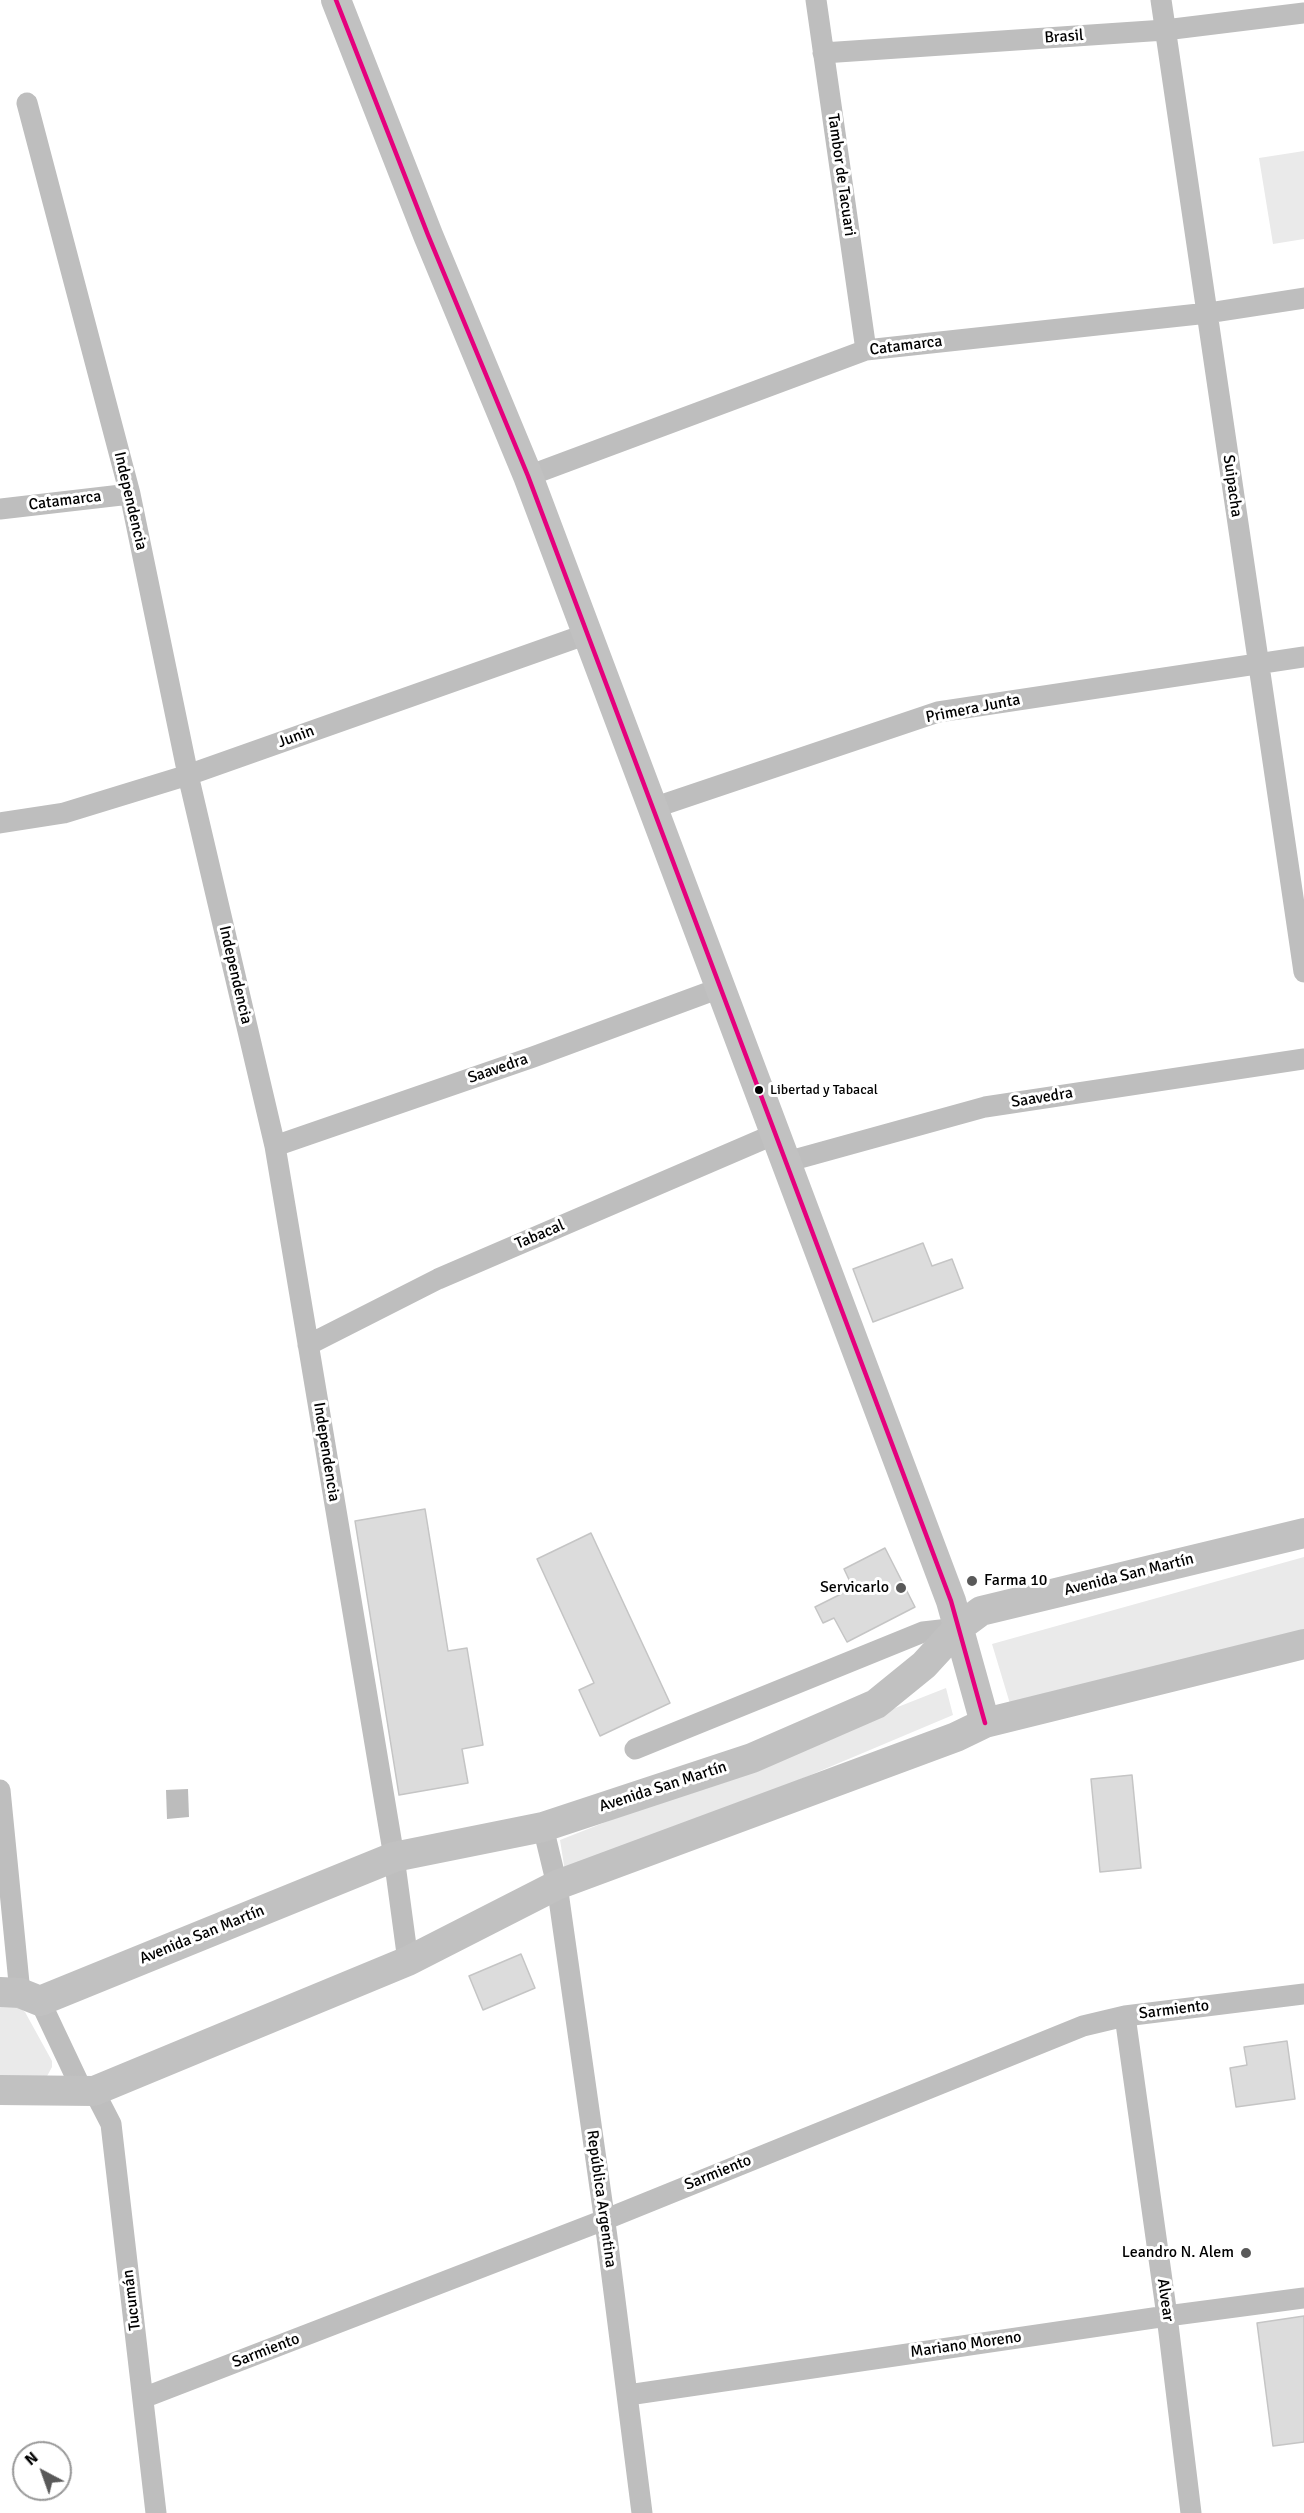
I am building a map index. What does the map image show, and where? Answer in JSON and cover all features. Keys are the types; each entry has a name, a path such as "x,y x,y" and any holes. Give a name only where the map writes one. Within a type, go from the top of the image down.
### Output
{"main road":[{"path":"336,0 428,235 528,476 951,1601 985,1723"},
{"name":"Avenida San Martín","path":"20,1995 394,1857 543,1827 752,1758 876,1704 924,1665 958,1629 981,1611 1304,1533"},
{"path":"0,2090 89,2092 408,1961 556,1885 956,1737 985,1723 1304,1644"}],"street":[{"name":"Tambor de Tacuari","path":"816,0 866,350"},
{"name":"Suipacha","path":"1161,0 1304,972"},
{"name":"Brasil","path":"823,53 1165,30 1304,13"},
{"name":"Independencia","path":"27,103 129,494 188,775 275,1146 394,1857 408,1961"},
{"name":"Catamarca","path":"528,476 866,350 1208,313 1304,298"},
{"name":"Catamarca","path":"0,509 129,494"},
{"name":"Junin","path":"0,823 64,813 188,775 587,634"},
{"name":"Primera Junta","path":"653,808 938,712 1304,657"},
{"name":"Saavedra","path":"275,1146 533,1057 720,988"},
{"name":"Saavedra","path":"786,1162 985,1107 1304,1059"},
{"name":"Tabacal","path":"308,1345 438,1279 775,1134"},
{"path":"635,1749 923,1632 958,1629"},
{"name":"Tucumán","path":"0,1790 20,1995 111,2124 156,2513"},
{"name":"República Argentina","path":"543,1827 556,1885 628,2395 642,2513"},
{"name":"Sarmiento","path":"143,2398 604,2220 1083,2026 1125,2016 1304,1994"},
{"name":"Alvear","path":"1125,2016 1167,2316 1191,2513"},
{"name":"Mariano Moreno","path":"628,2395 1304,2298"}],"shaded area":[{"path":"1304,151 1304,239 1273,244 1259,158"},
{"path":"1304,1557 1304,1632 1014,1717 992,1644"},
{"path":"946,1688 953,1715 566,1878 560,1840"},
{"path":"188,1789 189,1817 167,1819 166,1790"},
{"path":"0,2005 19,2007 25,2012 52,2061 52,2067 46,2078 0,2079"}],"building":[{"path":"923,1243 932,1266 952,1259 963,1288 873,1322 853,1269"},
{"path":"425,1509 448,1651 467,1648 483,1745 462,1749 468,1783 399,1795 355,1521"},
{"path":"591,1533 670,1703 600,1736 579,1690 594,1683 537,1559"},
{"path":"885,1548 915,1607 847,1642 834,1618 823,1623 815,1607 853,1588 844,1569"},
{"path":"1132,1775 1141,1868 1100,1872 1091,1779"},
{"path":"521,1954 535,1988 483,2010 469,1976"},
{"path":"1287,2041 1295,2099 1236,2107 1230,2068 1247,2065 1244,2047"},
{"path":"1304,2316 1304,2442 1273,2446 1257,2323"}],"transit line":[{"path":"336,0 428,235 528,476 951,1601 985,1723"}],"place":[{"name":"Libertad y Tabacal","path":"759,1090"},
{"name":"Farma 10","path":"972,1581"},
{"name":"Servicarlo","path":"901,1588"},
{"name":"Leandro N. Alem","path":"1246,2253"}]}
